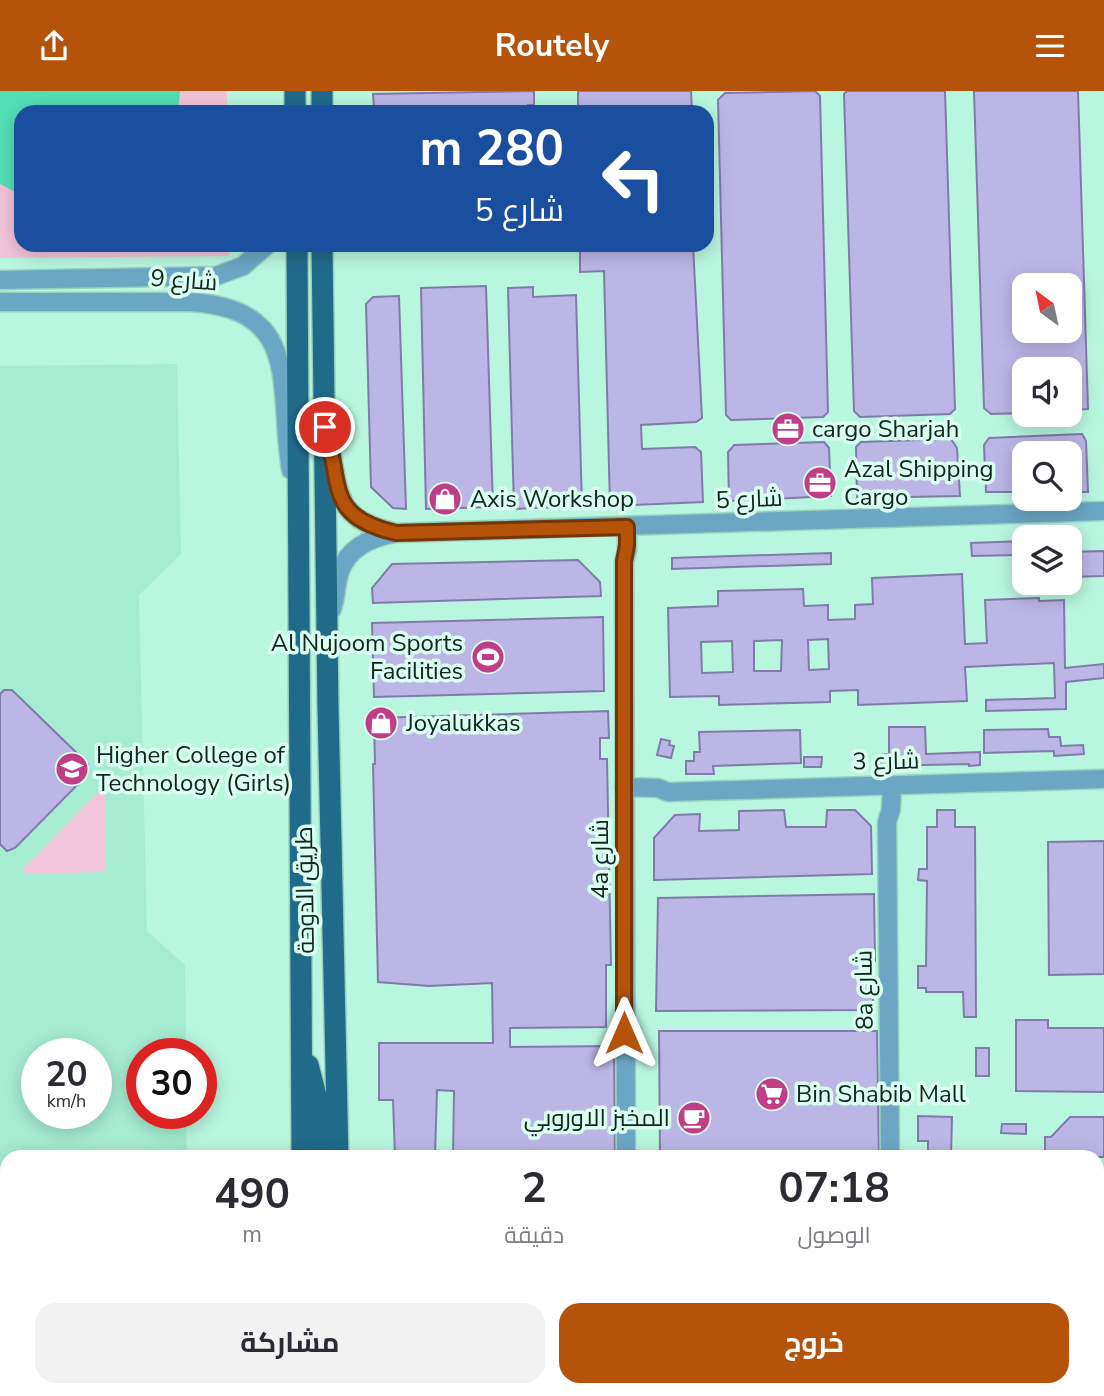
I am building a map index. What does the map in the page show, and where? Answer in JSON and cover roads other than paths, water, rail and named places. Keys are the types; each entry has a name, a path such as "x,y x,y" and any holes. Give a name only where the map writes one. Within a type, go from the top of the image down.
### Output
{"main road":[{"name":"طريق الدوحة","path":"296,252 302,1150"},
{"name":"طريق الدوحة","path":"322,252 338,1150"},
{"path":"301,1051 317,1095 320,1150"},
{"path":"338,1067 348,1111 351,1150"},
{"path":"294,1150 302,1133"}],"street":[{"name":"شارع 9","path":"0,280 216,276 243,266 259,252"},
{"name":"شارع 9","path":"0,302 203,302 231,308 252,319 268,335 281,366 288,451 299,502"},
{"name":"شارع 5","path":"325,427 337,488 343,503 360,521 396,533"},
{"name":"شارع 5","path":"327,624 340,570 345,561 365,542 396,533 1104,511"},
{"name":"4a شارع","path":"622,527 619,547 624,561 626,1150"},
{"name":"شارع 3","path":"624,793 657,797 668,792 1104,779"},
{"name":"8a شارع","path":"886,786 891,809 887,822 890,1150"}],"place":[{"name":"cargo Sharjah","path":"788,429"},
{"name":"Azal Shipping Cargo","path":"820,483"},
{"name":"Axis Workshop","path":"445,499"},
{"name":"Al Nujoom Sports Facilities","path":"488,657"},
{"name":"Joyalukkas","path":"381,723"},
{"name":"Higher College of Technology (Girls)","path":"72,769"},
{"name":"Bin Shabib Mall","path":"772,1094"},
{"name":"المخبز الاوروبي","path":"694,1118"}]}
